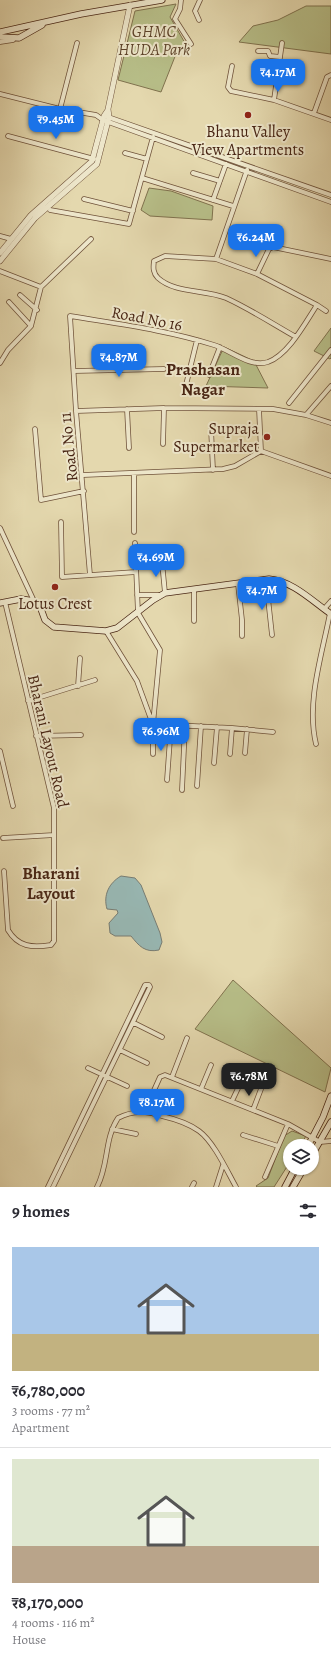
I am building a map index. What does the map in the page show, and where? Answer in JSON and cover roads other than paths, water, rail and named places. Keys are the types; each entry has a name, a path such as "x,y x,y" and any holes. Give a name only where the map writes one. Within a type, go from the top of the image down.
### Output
{"main road":[{"path":"0,32 130,5 162,0"},
{"path":"0,37 19,38 44,23"},
{"path":"2,602 21,599 34,601 41,609 45,620 54,627 106,631 117,628 163,594 266,580 280,580 293,587 331,614"},
{"path":"313,1138 331,1096"},
{"path":"320,1142 331,1122"},
{"path":"285,1187 291,1175"},
{"path":"293,1187 300,1175"}],"street":[{"path":"181,0 180,9 175,19 191,44"},
{"path":"198,20 195,11 200,0"},
{"path":"0,261 35,218 96,160 130,5"},
{"path":"0,42 19,38"},
{"path":"60,109 77,43"},
{"path":"274,100 282,43"},
{"path":"258,51 268,51 270,56 280,57"},
{"path":"232,66 228,83 229,89 274,100 331,120"},
{"path":"314,113 327,77 331,75"},
{"path":"0,94 60,109 96,115 153,138 331,202"},
{"path":"106,119 154,133 331,194"},
{"path":"50,210 125,224 130,223 154,133"},
{"path":"8,136 96,160"},
{"path":"125,154 147,159"},
{"path":"0,253 31,215 96,160"},
{"path":"213,200 226,164"},
{"path":"216,259 248,166"},
{"path":"194,172 220,181"},
{"path":"142,178 233,206"},
{"path":"84,200 133,211"},
{"path":"0,236 11,239"},
{"path":"0,363 8,350 31,326 37,310 41,287 91,239"},
{"path":"257,274 269,249 273,247 331,259"},
{"path":"296,337 225,298 178,288 158,278 154,272 154,261 165,256 216,259 257,274 317,305 326,312"},
{"path":"0,270 41,287"},
{"path":"20,295 37,310"},
{"path":"9,302 31,326"},
{"name":"Road No 16","path":"70,316 160,331 197,340 220,347 254,363 260,364 273,359 296,337 317,305"},
{"name":"Road No 11","path":"70,316 76,411 83,475 90,574"},
{"path":"184,394 197,340"},
{"path":"209,374 220,347"},
{"path":"289,403 331,350"},
{"path":"74,371 164,369"},
{"path":"306,415 331,386"},
{"path":"76,411 164,408 259,409 306,415 331,423"},
{"path":"164,408 164,444"},
{"path":"127,409 129,448"},
{"path":"259,409 261,452"},
{"path":"35,429 40,500 84,491"},
{"path":"211,429 213,470"},
{"path":"83,475 213,470 235,466 261,452 331,476"},
{"path":"134,474 134,532"},
{"path":"61,522 62,577 136,572"},
{"path":"0,528 34,601"},
{"path":"135,543 138,612 160,650 153,724 153,754"},
{"path":"137,595 163,594 162,562"},
{"path":"266,580 272,635"},
{"path":"238,584 242,620 242,636"},
{"path":"194,590 194,621"},
{"path":"324,609 331,601"},
{"name":"Bharani Layout Road","path":"2,602 54,808 54,941 51,945 36,948 20,944 13,938 8,930 4,871"},
{"path":"316,744 312,723 313,709 331,614"},
{"path":"106,631 137,682 153,724"},
{"path":"78,686 80,658"},
{"path":"28,701 95,680"},
{"path":"153,724 247,729 272,732"},
{"path":"167,780 171,725"},
{"path":"182,790 185,726"},
{"path":"197,786 201,726"},
{"path":"214,763 217,727"},
{"path":"230,754 232,728"},
{"path":"245,753 247,729"},
{"path":"36,736 80,735"},
{"path":"0,751 13,806"},
{"path":"3,838 54,835"},
{"path":"48,1187 145,985 149,984 150,987 134,1023 53,1187"},
{"path":"134,1023 162,1037"},
{"path":"172,1077 187,1038"},
{"path":"120,1050 147,1063"},
{"path":"201,1089 211,1065"},
{"path":"88,1068 127,1086"},
{"path":"151,1096 161,1076 172,1077 288,1124 320,1142 331,1141"},
{"path":"232,1101 241,1082"},
{"path":"253,1110 261,1089"},
{"path":"97,1187 103,1175 107,1142 112,1129 118,1118 136,1111 145,1111 178,1120 200,1132 236,1187"},
{"path":"265,1177 288,1124"},
{"path":"112,1129 136,1134"},
{"path":"243,1135 278,1146"},
{"path":"216,1187 223,1165"}],"water":[{"path":"121,876 135,878 141,885 160,933 162,942 159,950 146,950 131,936 115,936 110,933 109,923 118,913 117,910 107,909 106,899 110,886"}],"place":[{"name":"Bhanu Valley View Apartments","path":"248,115"},
{"name":"Supraja Supermarket","path":"267,437"},
{"name":"Lotus Crest","path":"55,587"}],"district":[{"name":"Prashasan Nagar","path":"203,379"},
{"name":"Bharani Layout","path":"51,883"}],"park label":[{"name":"GHMC HUDA Park","path":"154,40"}]}
